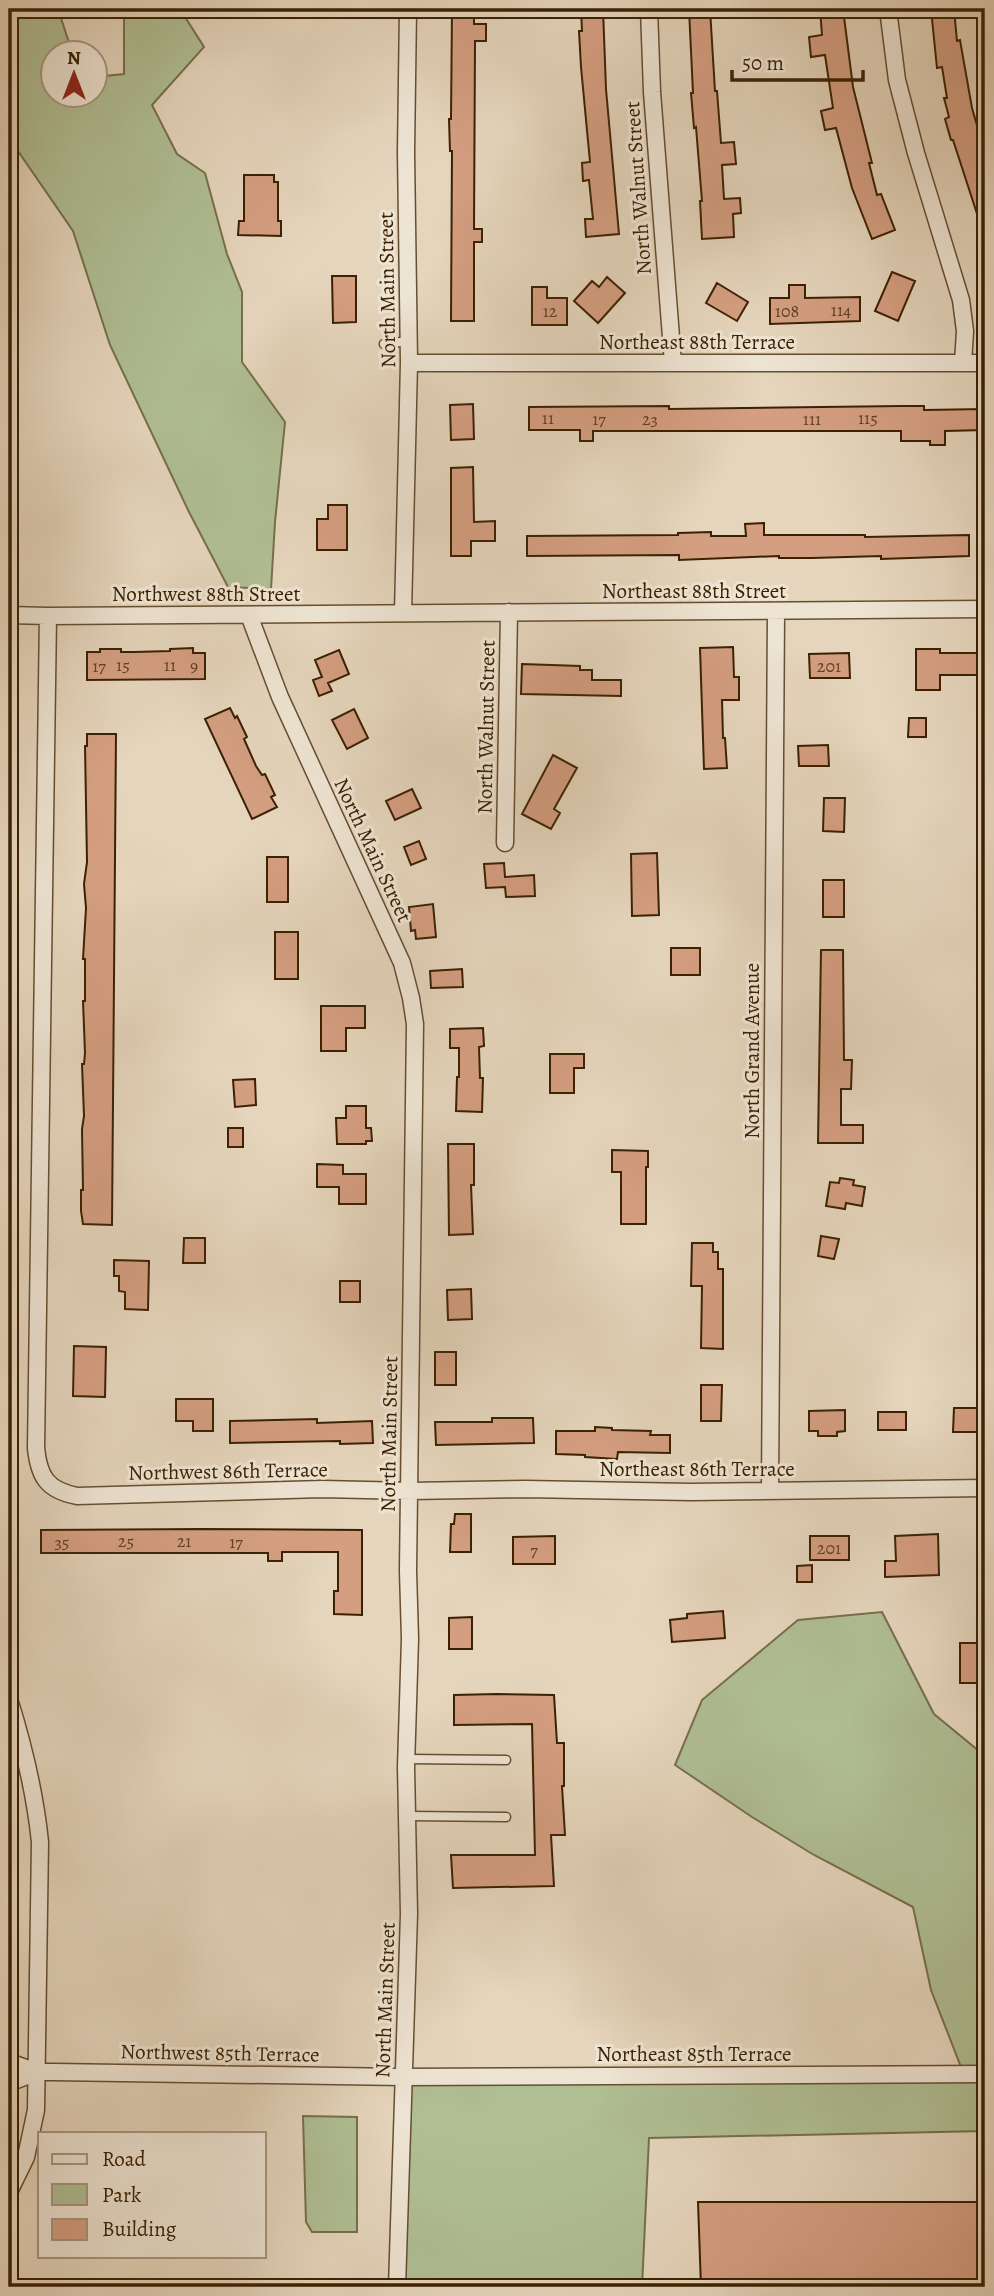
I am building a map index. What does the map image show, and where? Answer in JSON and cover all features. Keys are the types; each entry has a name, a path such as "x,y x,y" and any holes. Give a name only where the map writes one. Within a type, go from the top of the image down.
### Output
{"street":[{"name":"North Main Street","path":"403,613 409,363 406,152 408,9"},
{"name":"North Walnut Street","path":"649,9 652,92 673,363"},
{"path":"888,9 893,56 903,105 961,300 965,331 963,363"},
{"name":"Northeast 88th Terrace","path":"409,363 985,363"},
{"name":"Northeast 88th Street","path":"403,613 985,609"},
{"name":"North Grand Avenue","path":"770,1491 776,611"},
{"name":"North Walnut Street","path":"505,843 509,612"},
{"name":"Northwest 88th Street","path":"9,615 403,613"},
{"name":"North Main Street","path":"249,615 280,698 402,964 415,1024 408,1570 409,1914 397,2287"},
{"name":"Northwest 86th Terrace","path":"48,616 36,1448 40,1474 50,1485 63,1493 77,1496 217,1490 410,1491"},
{"name":"Northeast 86th Terrace","path":"410,1491 985,1488"},
{"path":"9,1699 36,1800 40,1842 36,2110 26,2157 9,2192"},
{"path":"9,2062 37,2071"},
{"path":"9,2083 37,2071"},
{"name":"Northwest 85th Terrace","path":"37,2071 403,2077"},
{"name":"Northeast 85th Terrace","path":"403,2077 985,2074"}],"lane":[{"path":"384,344 409,341"},
{"path":"407,1759 506,1760"},
{"path":"408,1816 506,1816"}],"green space":[{"path":"9,9 58,9 67,38 38,38 38,108 108,108 108,76 124,74 124,9 180,9 204,47 152,105 177,154 205,173 227,254 242,292 242,362 285,422 271,589 228,587 188,510 110,345 73,231 9,138"},
{"path":"882,1612 934,1714 985,1756 985,2067 961,2067 931,1990 913,1907 814,1855 675,1765 702,1700 798,1620"},
{"path":"985,2075 985,2131 649,2138 642,2287 397,2287 403,2077"},
{"path":"303,2116 357,2117 357,2232 312,2232 306,2222"}],"building":[{"path":"452,9 474,9 474,24 486,24 486,41 475,41 474,229 482,229 482,242 474,242 474,321 451,321 452,151 449,119"},
{"path":"581,9 603,9 606,89 619,234 586,237 585,219 593,219 589,180 583,181 582,163 590,162 581,67"},
{"path":"689,9 710,9 721,143 734,142 736,164 722,165 724,199 740,198 741,213 733,214 734,237 702,239 702,201 691,93"},
{"path":"820,9 843,9 853,87 872,163 869,163 877,195 881,194 895,230 872,239 852,188 836,128 825,130 821,111 833,108 825,55 811,57 809,37 822,35"},
{"path":"931,9 954,9 957,41 960,40 972,108 985,153 985,229 982,229 945,119 949,117 944,98 947,98 942,67 937,68"},
{"path":"244,175 274,175 274,182 278,182 278,221 281,221 281,236 238,235 239,221 244,221"},
{"path":"892,272 915,281 898,321 875,311"},
{"path":"332,276 356,276 356,322 333,323"},
{"path":"607,277 625,293 598,323 574,301 592,281 599,287"},
{"path":"717,283 748,302 737,321 706,303"},
{"path":"789,285 805,285 805,298 860,297 860,321 770,324 770,298 789,298"},
{"path":"532,287 547,287 547,298 567,298 567,325 532,325"},
{"path":"473,404 474,439 451,440 450,405"},
{"path":"669,406 669,409 924,406 924,410 985,409 985,430 945,431 945,445 930,445 930,441 901,441 901,431 593,431 593,441 580,441 580,430 529,430 529,407"},
{"path":"473,467 474,522 495,521 495,541 471,541 471,556 451,556 451,468"},
{"path":"328,505 347,505 347,550 317,550 317,519 328,519"},
{"path":"764,523 764,535 969,535 969,556 881,559 881,556 779,556 679,560 679,555 527,556 527,536 678,535 711,532 711,536 746,536 745,524"},
{"path":"733,647 734,677 739,677 739,700 722,700 727,768 704,769 700,648"},
{"path":"193,648 193,653 205,653 205,679 87,680 87,652 100,652 100,649 134,652"},
{"path":"916,649 940,649 940,653 985,653 985,675 940,675 940,690 916,690"},
{"path":"339,650 349,674 328,683 332,691 319,696 313,680 322,677 315,660"},
{"path":"849,653 850,678 810,678 809,654"},
{"path":"522,664 580,666 580,670 592,670 592,680 621,680 621,696 521,694"},
{"path":"230,708 247,737 244,739 256,766 262,775 265,774 275,795 271,797 277,807 252,819 205,719"},
{"path":"354,709 368,738 347,749 332,720"},
{"path":"909,718 926,718 926,737 908,737"},
{"path":"87,734 116,734 112,1225 83,1224 81,1211"},
{"path":"828,745 829,766 799,766 798,746"},
{"path":"553,755 577,768 554,809 560,813 551,829 522,814"},
{"path":"412,789 421,808 395,820 386,801"},
{"path":"824,798 845,798 844,832 823,831"},
{"path":"419,841 426,859 411,865 404,847"},
{"path":"657,853 659,915 632,916 631,854"},
{"path":"267,857 288,857 288,902 267,902"},
{"path":"504,863 505,877 534,875 535,896 506,897 505,887 486,888 484,864"},
{"path":"823,880 844,880 844,917 823,917"},
{"path":"433,904 436,937 416,939 415,930 411,931 409,907"},
{"path":"275,932 298,932 298,979 275,979"},
{"path":"671,948 700,948 700,975 671,975"},
{"path":"821,950 843,950 844,1060 852,1060 851,1089 841,1089 841,1125 863,1125 863,1143 818,1143"},
{"path":"462,969 463,987 431,988 430,971"},
{"path":"321,1006 365,1006 365,1028 346,1028 346,1051 321,1051"},
{"path":"483,1028 484,1046 479,1047 480,1078 483,1078 482,1112 456,1111 459,1048 450,1048 450,1029"},
{"path":"550,1054 584,1054 584,1068 574,1068 574,1093 550,1093"},
{"path":"255,1079 256,1105 235,1107 233,1080"},
{"path":"346,1106 366,1106 366,1128 371,1128 372,1141 366,1141 366,1144 337,1144 336,1118 346,1118"},
{"path":"228,1128 243,1128 243,1147 228,1147"},
{"path":"448,1144 474,1144 474,1185 471,1185 473,1234 449,1235"},
{"path":"612,1150 648,1151 646,1224 621,1224 621,1172 612,1172"},
{"path":"317,1164 343,1165 343,1174 366,1174 366,1204 339,1204 339,1187 317,1187"},
{"path":"840,1178 854,1180 853,1185 865,1187 862,1206 846,1203 845,1209 826,1206 830,1182 839,1183"},
{"path":"821,1236 839,1239 834,1259 818,1256"},
{"path":"184,1238 205,1238 205,1263 183,1263"},
{"path":"692,1243 713,1243 713,1252 718,1252 718,1269 723,1269 723,1349 701,1348 702,1286 691,1286"},
{"path":"114,1260 149,1261 148,1310 125,1309 125,1292 119,1291 119,1276 114,1276"},
{"path":"340,1281 360,1281 360,1302 340,1302"},
{"path":"471,1289 472,1319 448,1320 447,1290"},
{"path":"74,1346 106,1347 105,1397 73,1396"},
{"path":"435,1352 456,1352 456,1385 435,1385"},
{"path":"701,1385 722,1385 721,1421 701,1421"},
{"path":"176,1399 213,1399 213,1431 193,1431 193,1421 176,1421"},
{"path":"954,1408 985,1408 985,1432 953,1432"},
{"path":"845,1410 845,1431 837,1432 837,1436 818,1436 818,1431 809,1431 809,1411"},
{"path":"878,1412 906,1412 906,1430 878,1430"},
{"path":"492,1418 533,1418 534,1443 436,1445 435,1422 492,1422"},
{"path":"317,1419 317,1423 372,1421 373,1443 230,1443 230,1421"},
{"path":"595,1427 651,1431 650,1435 670,1435 670,1453 618,1452 617,1459 556,1454 556,1431 595,1431"},
{"path":"455,1514 471,1514 471,1552 450,1552 451,1524 454,1524"},
{"path":"41,1530 362,1530 362,1615 334,1614 334,1591 338,1591 338,1552 282,1552 282,1561 268,1561 268,1553 41,1553"},
{"path":"938,1534 939,1575 885,1577 885,1561 896,1561 895,1536"},
{"path":"555,1536 555,1564 513,1564 513,1537"},
{"path":"810,1536 849,1536 849,1560 810,1560"},
{"path":"812,1565 812,1582 797,1582 797,1566"},
{"path":"723,1611 725,1638 672,1642 670,1620 687,1618 687,1614"},
{"path":"472,1617 472,1649 449,1649 449,1618"},
{"path":"960,1643 985,1643 985,1683 960,1683"},
{"path":"454,1695 554,1695 557,1743 564,1743 562,1786 565,1835 551,1835 554,1886 453,1888 451,1855 535,1855 532,1724 454,1725"},
{"path":"698,2202 985,2202 985,2287 701,2287"}]}
